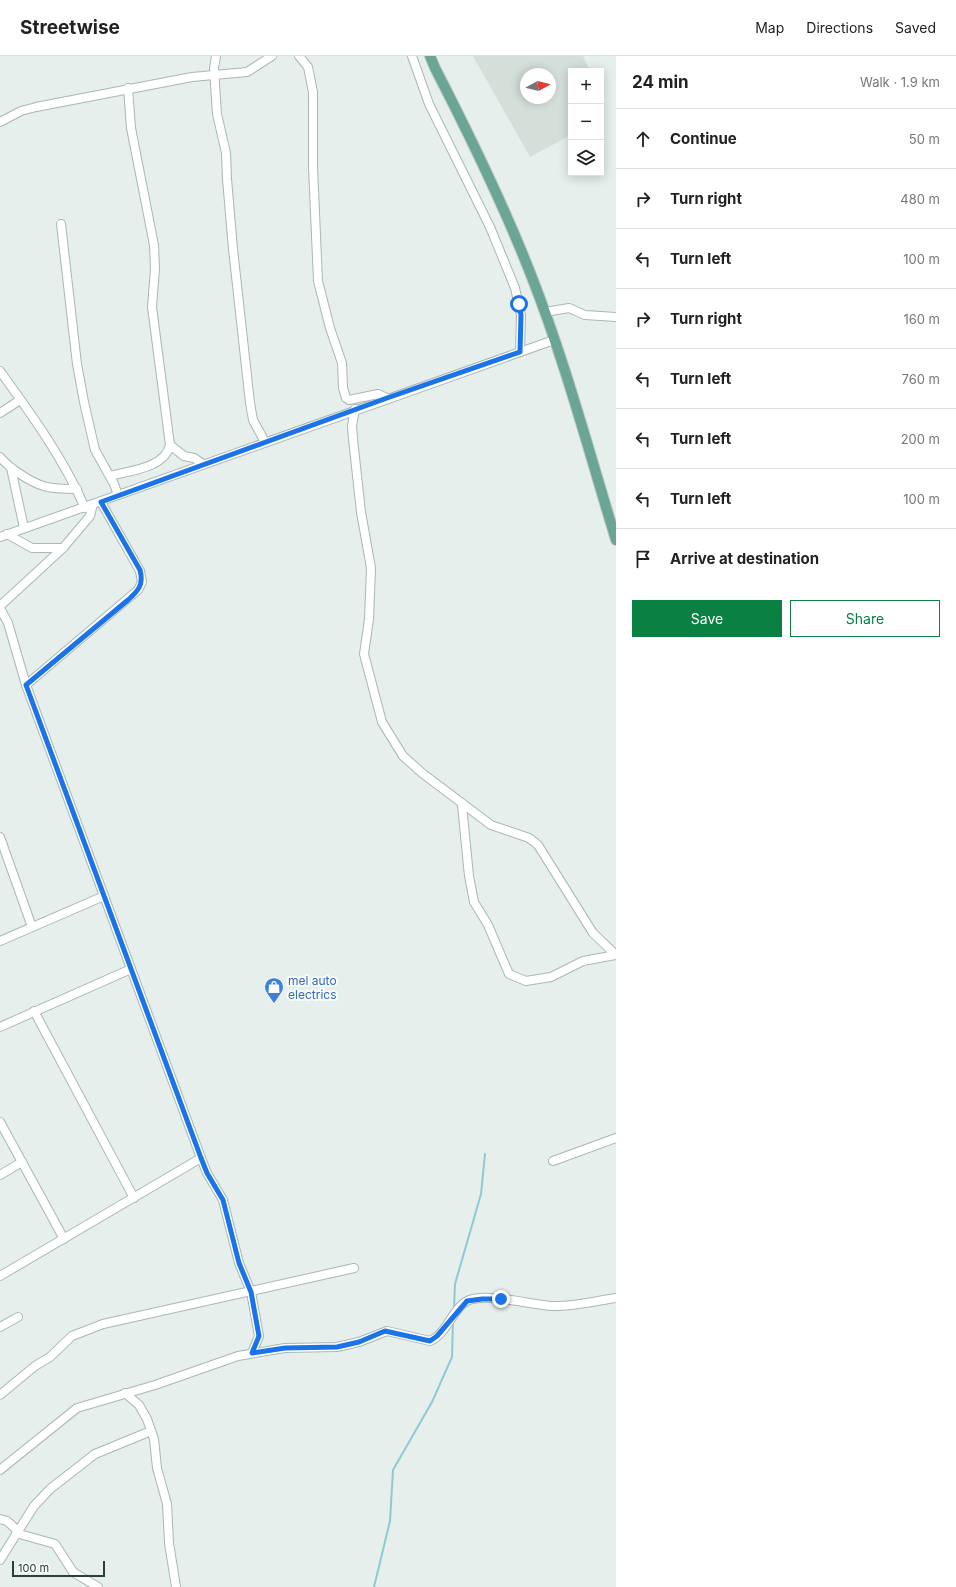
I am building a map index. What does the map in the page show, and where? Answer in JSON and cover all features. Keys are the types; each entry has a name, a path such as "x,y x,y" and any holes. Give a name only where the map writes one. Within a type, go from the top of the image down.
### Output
{"main road":[{"path":"425,56 435,68"},
{"path":"430,56 496,189 544,312 616,540"}],"street":[{"path":"216,56 214,74 218,120 226,153 233,249 250,403 253,420 265,442"},
{"path":"0,122 21,111 128,88 214,74 247,72 272,56"},
{"path":"299,56 308,66 312,92 317,269 330,328 342,362 343,388 346,398 349,400 378,394 387,398"},
{"path":"412,56 429,104 490,227 515,288 521,315 520,352"},
{"path":"110,476 155,462 166,454 170,445 152,307 156,269 154,245 131,128 128,88"},
{"path":"61,224 77,364 84,402 95,450 110,476 118,495"},
{"path":"544,312 569,308 585,315 616,317"},
{"path":"3,536 387,398 554,340"},
{"path":"0,371 77,489 84,508"},
{"path":"0,413 20,400"},
{"path":"355,410 352,426 353,439 361,512 371,568 369,619 364,654 380,714 387,731 403,756 462,805 491,825 529,838 538,845 592,933 616,955"},
{"path":"170,445 184,456 194,458 204,464"},
{"path":"1,459 11,468 35,484 53,489 77,489"},
{"path":"11,468 24,528"},
{"path":"97,503 90,516 63,548 0,607 8,623 26,685 201,1158 207,1173 223,1200 239,1263 251,1292 259,1336 252,1353"},
{"path":"26,685 128,600 141,586 142,578 140,570 97,503"},
{"path":"3,536 32,548 63,548"},
{"path":"462,805 469,876 474,902 488,925 509,974 526,981 552,977 583,961 616,955"},
{"path":"0,837 32,927"},
{"path":"0,941 104,896"},
{"path":"0,1027 131,969"},
{"path":"34,1011 134,1198"},
{"path":"0,1122 64,1239"},
{"path":"553,1161 616,1138"},
{"path":"0,1276 201,1158"},
{"path":"0,1175 22,1162"},
{"path":"0,1395 34,1366 50,1357 72,1336 83,1331 104,1324 139,1317 167,1308 251,1292 354,1268"},
{"path":"0,1470 77,1408 252,1353 285,1348 337,1347 359,1342 385,1331 430,1341 440,1332 463,1304 470,1300 518,1300 552,1306 570,1305 616,1298"},
{"path":"0,1327 18,1317"},
{"path":"125,1393 139,1405 147,1419 156,1446 156,1468 167,1504 169,1543 176,1587"},
{"path":"0,1560 34,1506 50,1489 84,1461 104,1450 151,1431"},
{"path":"0,1519 7,1521 17,1532 54,1544 73,1572 98,1587"}],"shaded area":[{"path":"473,56 583,56 589,68 568,68 568,137 530,157"}],"waterway":[{"path":"454,1309 455,1284 481,1194 485,1154"},
{"path":"374,1587 390,1521 393,1470 432,1402 452,1357 453,1321"}],"place":[{"name":"mel auto electrics","path":"274,1004"}],"route":[{"path":"501,1299 467,1301 463,1304 452,1320 437,1336 430,1341 385,1331 359,1342 337,1347 310,1349 296,1347 252,1353 259,1336 258,1323 251,1292 241,1269 228,1225 223,1200 215,1184 207,1173 201,1158 26,685 128,600 141,586 142,578 140,570 101,502 387,398 520,352 521,315 519,304"}]}
